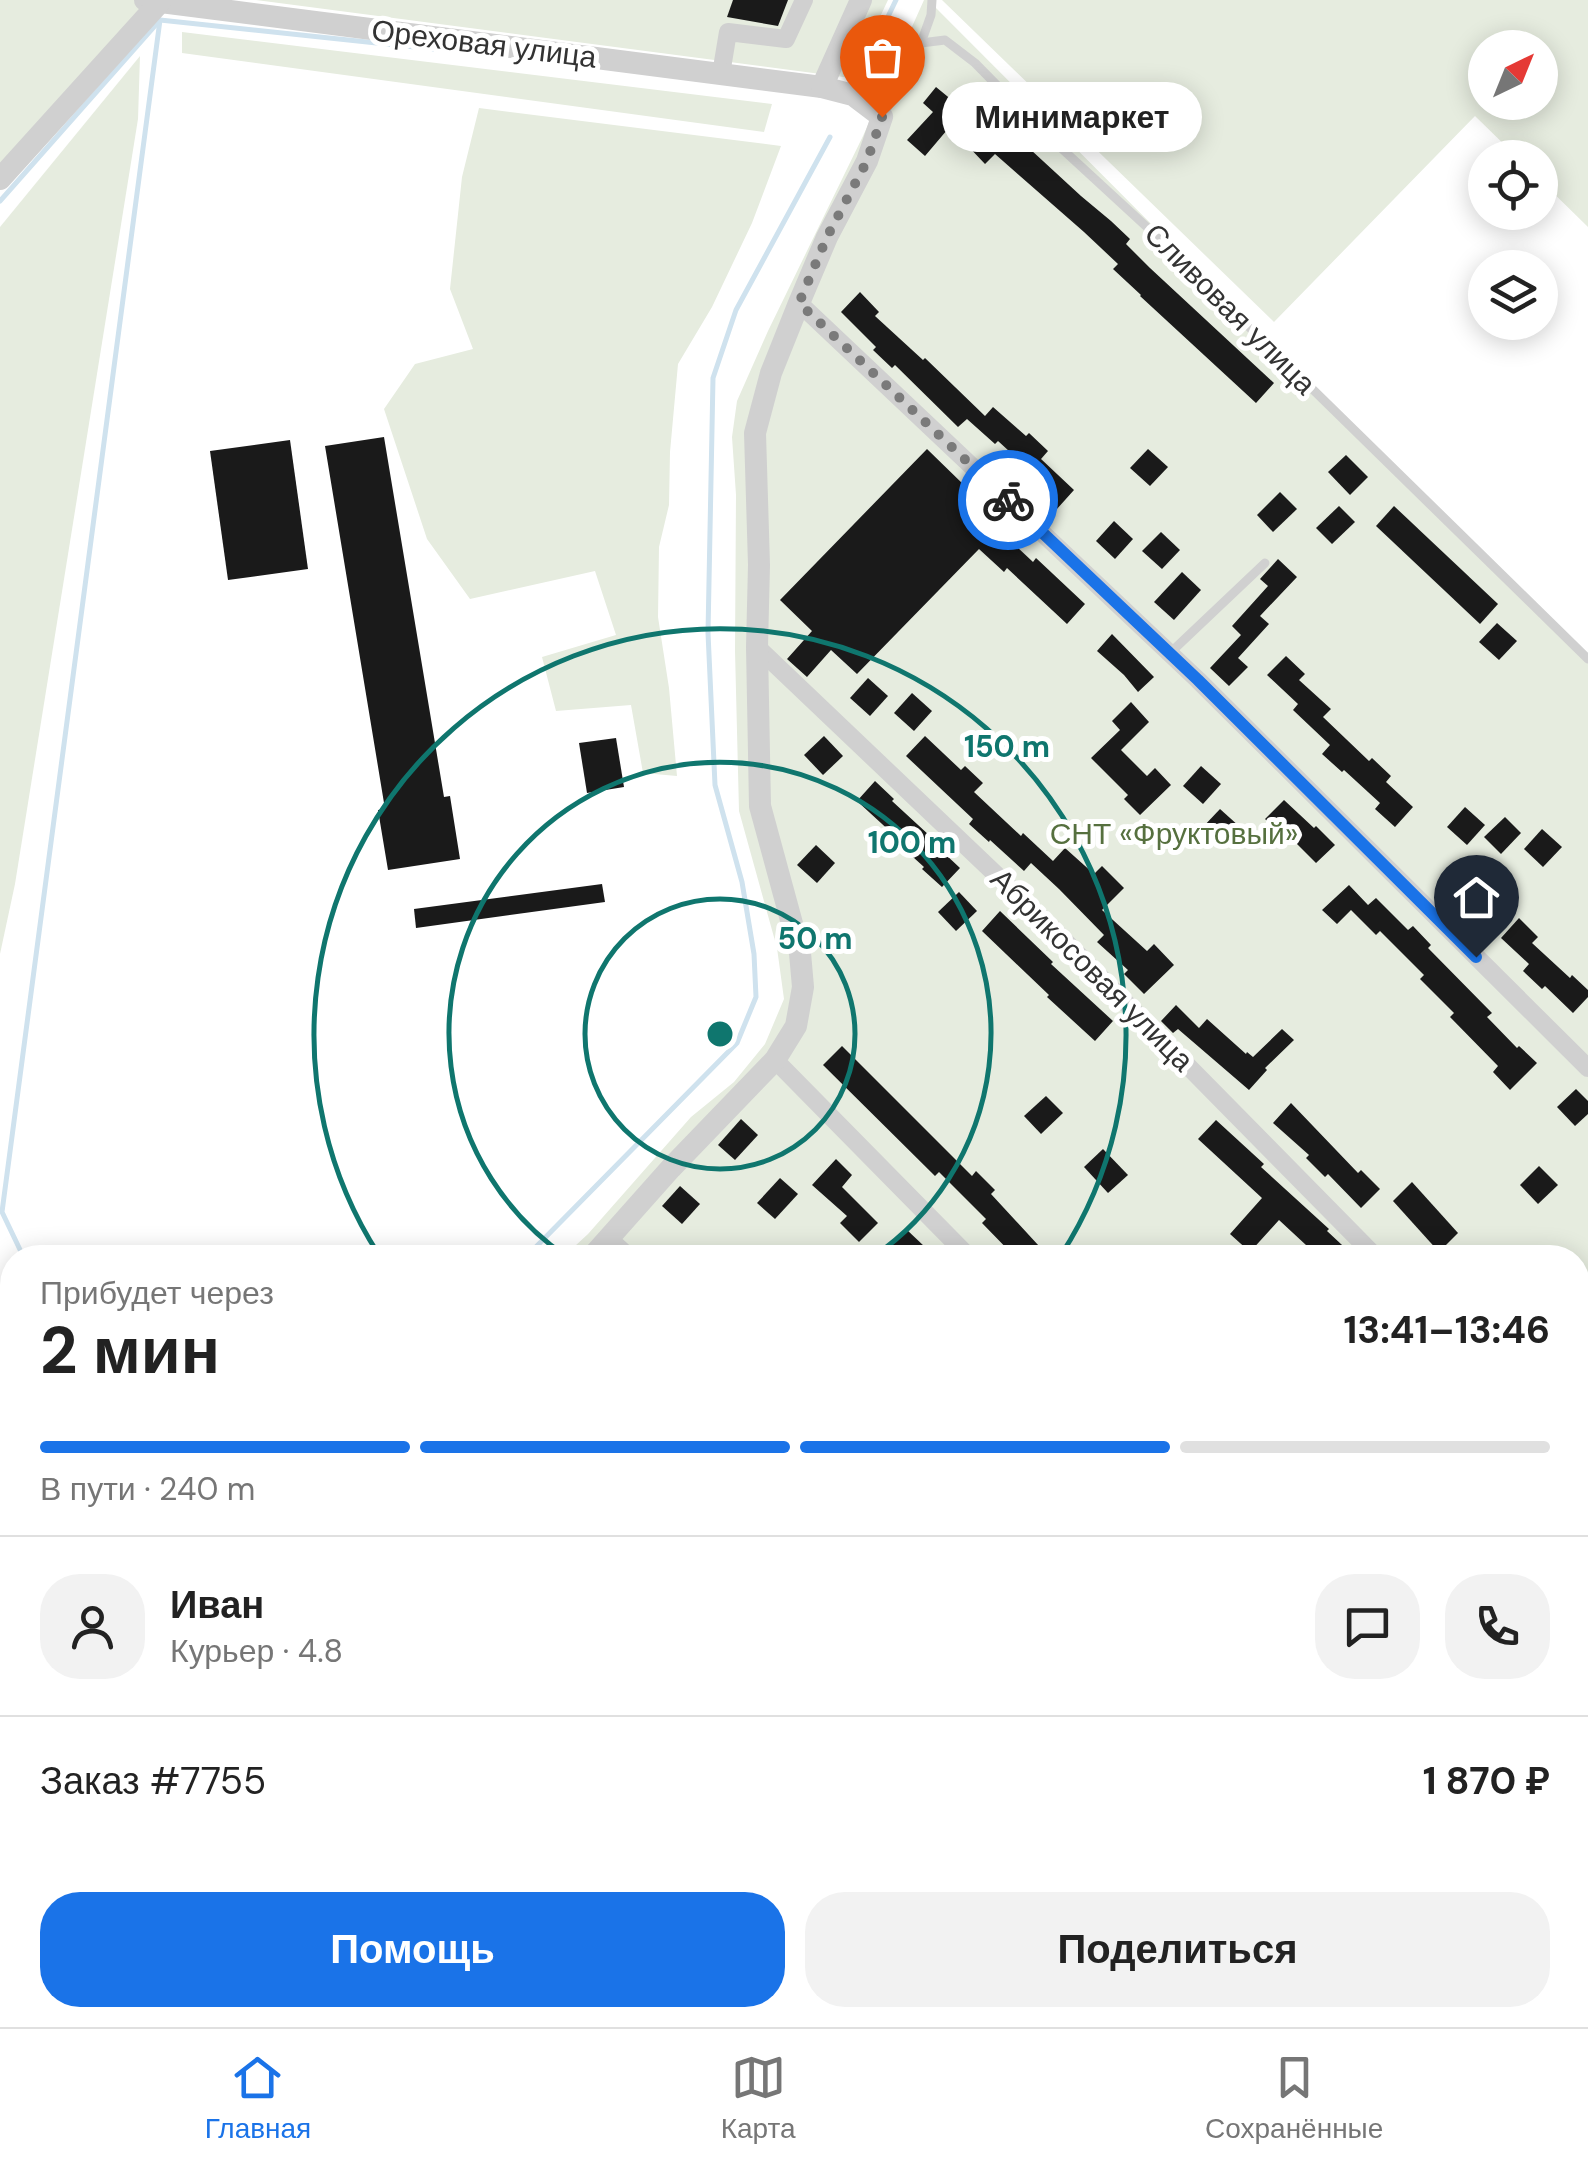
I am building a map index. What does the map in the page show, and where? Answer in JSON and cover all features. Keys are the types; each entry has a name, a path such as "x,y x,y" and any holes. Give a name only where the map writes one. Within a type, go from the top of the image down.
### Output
{"street":[{"path":"721,74 728,32 786,39 804,0"},
{"path":"822,87 861,0"},
{"path":"3,172 153,1"},
{"name":"Ореховая улица","path":"153,1 822,87 853,95 882,117"},
{"path":"602,1245 775,1060 796,1026 804,987 800,953 760,806 754,434 771,373 799,303 827,237 867,161 882,117"},
{"path":"799,303 1170,653 1588,1068"},
{"name":"Абрикосовая улица","path":"756,647 1050,926 1364,1245"},
{"path":"775,1060 957,1245"},
{"path":"608,1238 616,1245"}],"lane":[{"path":"882,117 912,64 931,14 932,0"},
{"name":"Сливовая улица","path":"921,42 945,40 975,62 1588,659"},
{"path":"1170,653 1265,563"}],"green space":[{"path":"0,0 170,0 0,189"},
{"path":"256,0 888,0 851,78"},
{"name":"СНТ «Фруктовый»","path":"924,0 928,0 1499,573 1588,655 1588,1245 576,1245 691,1117 734,1082 765,1044 784,999 777,948 739,811 732,437 737,401"},
{"path":"942,0 1588,0 1588,227 1558,198 1558,140 1500,140 1479,120 1558,120 1558,30 1468,30 1468,120 1471,120 1274,322"},
{"path":"182,32 772,104 764,132 182,53"},
{"path":"140,56 138,119 15,884 0,954 0,227"},
{"path":"479,108 781,146 752,223 712,307 678,364 669,505 659,547 658,617 677,776 643,773 631,705 556,711 542,657 616,635 595,571 470,599 427,539 384,409 415,364 473,349 450,289 462,177"}],"building":[{"path":"733,0 788,0 778,26 727,17"},
{"path":"936,87 964,110 925,156 907,140 933,112 923,103"},
{"path":"988,122 1011,146 1018,138 1111,221 1130,239 1126,244 1150,268 1274,383 1256,403 1140,296 1113,269 1118,264 1084,232 995,154 985,164 966,144"},
{"path":"860,292 879,312 875,316 985,416 993,407 1048,451 1041,459 1074,490 1056,510 1036,491 1044,483 998,441 995,444 967,419 958,427 895,365 892,368 873,350 876,347 841,312"},
{"path":"384,437 444,797 450,796 460,859 388,870 378,810 385,809 325,446"},
{"path":"290,440 308,569 228,580 210,451"},
{"path":"927,449 1004,524 998,529 1085,604 1067,624 1007,568 1004,572 979,549 857,674 831,650 807,677 787,659 812,631 780,600"},
{"path":"1148,449 1168,467 1150,486 1130,468"},
{"path":"1346,455 1368,477 1350,495 1328,472"},
{"path":"1280,492 1297,509 1273,532 1257,515"},
{"path":"1339,506 1355,522 1332,544 1316,528"},
{"path":"1394,506 1498,604 1480,624 1376,526"},
{"path":"1114,521 1133,539 1115,559 1096,541"},
{"path":"1161,532 1180,550 1162,569 1142,551"},
{"path":"1278,559 1297,577 1260,616 1269,624 1238,658 1248,667 1229,686 1210,668 1241,635 1232,626 1268,586 1260,579"},
{"path":"1182,572 1201,590 1174,620 1154,602"},
{"path":"1497,623 1517,641 1499,660 1479,642"},
{"path":"1112,634 1154,677 1138,692 1097,651"},
{"path":"1286,656 1305,674 1299,680 1331,709 1323,717 1369,761 1372,758 1391,776 1386,782 1413,807 1395,827 1375,809 1380,803 1322,754 1330,745 1293,710 1298,704 1267,675"},
{"path":"868,678 888,696 870,716 850,698"},
{"path":"912,693 932,711 914,731 894,713"},
{"path":"1131,702 1149,722 1121,750 1147,776 1155,768 1171,785 1140,815 1124,799 1128,795 1091,758 1120,730 1112,721"},
{"path":"824,736 843,756 823,775 804,755"},
{"path":"925,736 961,770 965,766 983,783 974,792 1053,861 1065,848 1094,874 1102,866 1124,888 1102,910 1147,951 1154,944 1174,965 1144,994 1124,974 1128,970 1097,942 1104,935 1059,889 1031,863 1024,871 989,842 969,824 973,819 906,756"},
{"path":"616,738 624,787 587,793 579,743"},
{"path":"1201,766 1221,784 1203,804 1183,786"},
{"path":"875,781 960,868 942,887 857,801"},
{"path":"1284,800 1335,845 1316,863 1265,819"},
{"path":"1465,807 1485,825 1467,845 1447,827"},
{"path":"1220,809 1240,827 1222,846 1202,828"},
{"path":"1505,817 1521,833 1501,854 1484,837"},
{"path":"1542,829 1562,847 1543,867 1524,849"},
{"path":"816,845 835,863 817,883 797,865"},
{"path":"602,884 605,902 416,928 414,909"},
{"path":"1349,885 1368,905 1376,898 1408,930 1413,926 1431,945 1428,948 1492,1013 1487,1017 1537,1063 1510,1090 1493,1072 1498,1066 1450,1017 1454,1013 1420,979 1424,975 1380,931 1376,935 1351,910 1337,924 1322,910"},
{"path":"959,892 977,911 956,931 938,912"},
{"path":"1000,911 1113,1021 1095,1041 982,931"},
{"path":"1519,918 1538,937 1532,943 1588,990 1588,997 1573,1013 1523,971 1529,964 1501,938"},
{"path":"1176,1005 1199,1028 1207,1019 1253,1057 1282,1029 1294,1040 1249,1090 1178,1029 1173,1033 1161,1021"},
{"path":"842,1046 972,1176 976,1171 995,1190 991,1194 1038,1245 1003,1245 982,1223 986,1219 939,1172 935,1176 823,1065"},
{"path":"1576,1089 1588,1101 1588,1114 1575,1126 1557,1107"},
{"path":"1046,1096 1063,1113 1041,1134 1024,1116"},
{"path":"1291,1103 1358,1173 1361,1170 1380,1189 1361,1208 1273,1123"},
{"path":"741,1119 758,1135 735,1160 718,1145"},
{"path":"1216,1120 1342,1245 1306,1245 1279,1220 1256,1245 1242,1245 1230,1234 1262,1198 1198,1139"},
{"path":"1103,1149 1128,1175 1108,1193 1084,1167"},
{"path":"836,1159 852,1175 842,1187 878,1223 859,1242 840,1223 847,1216 812,1185"},
{"path":"1539,1166 1558,1185 1538,1204 1520,1185"},
{"path":"780,1178 798,1194 775,1219 757,1203"},
{"path":"1412,1182 1458,1233 1446,1245 1433,1245 1393,1201"},
{"path":"680,1186 700,1204 682,1224 662,1206"},
{"path":"906,1229 923,1245 892,1245"}],"waterway":[{"path":"858,79 896,0"},
{"path":"0,201 160,20 480,54"},
{"path":"18,1245 2,1212 160,20"},
{"path":"538,1245 737,1043 756,997 754,954 742,882 715,785 708,633 713,378 736,310 830,137"}],"way so far":[{"path":"882,117 867,161 827,237 799,303 1008,500"}],"place":[{"name":"Минимаркет","path":"882,117"}],"route":[{"path":"1008,500 1198,680 1476,957"}]}
